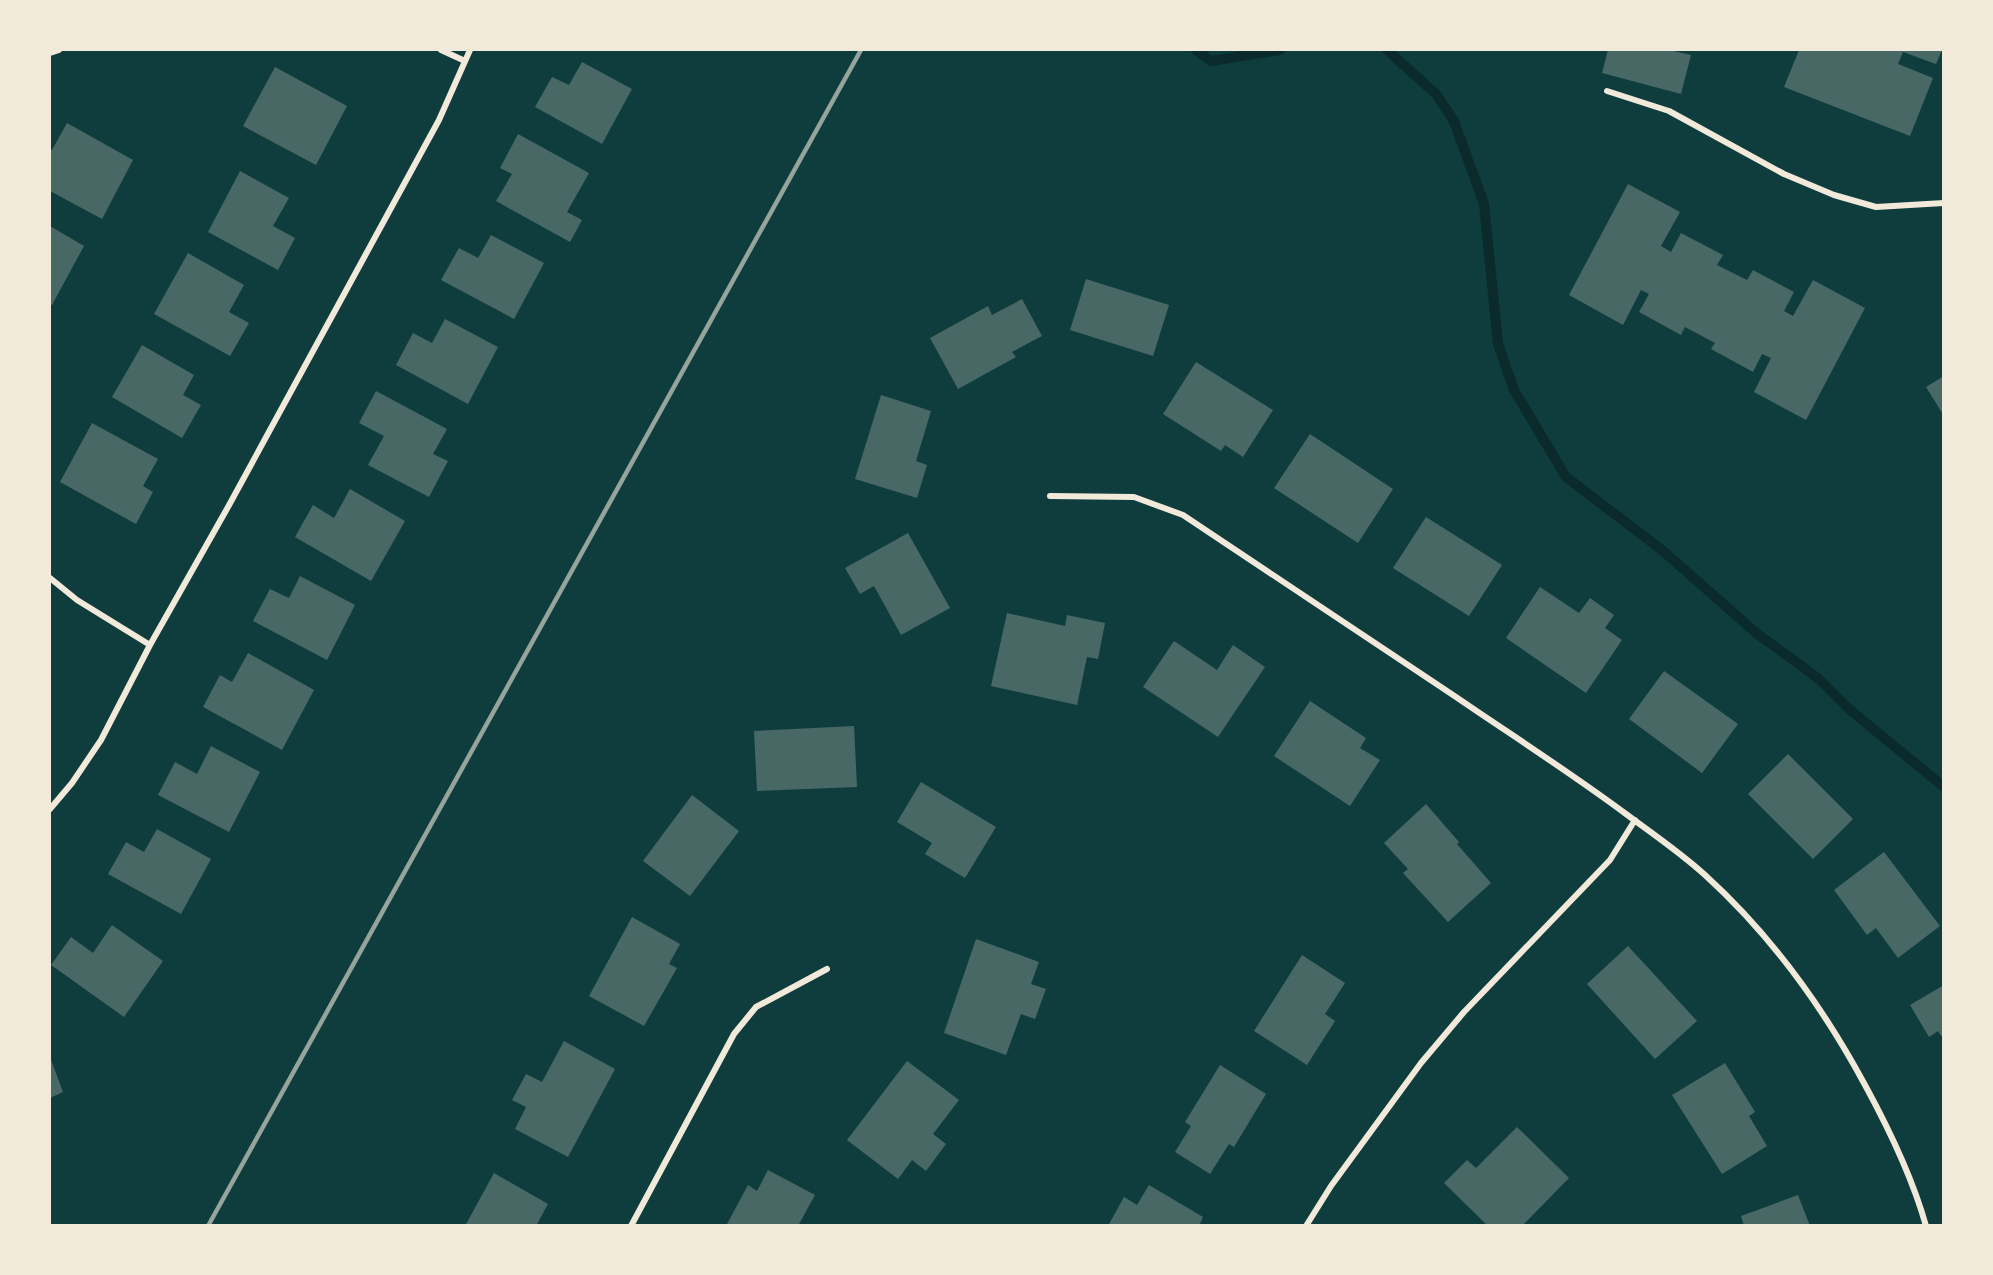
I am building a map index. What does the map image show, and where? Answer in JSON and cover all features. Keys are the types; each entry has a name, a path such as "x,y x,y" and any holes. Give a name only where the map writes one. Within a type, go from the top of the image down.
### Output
{"street":[{"path":"50,53 59,50"},
{"path":"441,50 465,61"},
{"path":"50,809 72,783 101,740 150,645 439,120 470,50"},
{"path":"1607,91 1669,111 1784,174 1834,195 1876,207 1944,203"},
{"path":"1050,496 1134,497 1183,515 1576,777 1673,848 1706,876 1748,919 1796,975 1822,1011 1884,1121 1926,1226"},
{"path":"50,578 77,600 150,645"},
{"path":"1306,1226 1331,1186 1421,1063 1464,1012 1610,860 1635,820"},
{"path":"631,1226 735,1034 756,1007 826,969"}],"building":[{"path":"1608,50 1669,50 1691,55 1681,94 1602,73"},
{"path":"1799,50 1942,50 1936,64 1903,52 1898,64 1933,78 1910,136 1784,87"},
{"path":"582,62 632,89 602,144 535,107 552,77 569,85"},
{"path":"275,67 347,106 316,165 243,126"},
{"path":"67,123 133,160 102,219 50,191 50,148 52,150"},
{"path":"518,134 589,173 567,212 582,220 570,242 496,201 512,174 500,168"},
{"path":"240,171 289,198 273,226 295,238 278,270 208,232"},
{"path":"1628,184 1680,212 1661,246 1671,252 1681,233 1723,255 1717,265 1747,280 1753,270 1794,292 1784,311 1793,316 1813,280 1865,308 1806,420 1754,392 1771,358 1762,354 1753,372 1711,349 1715,343 1685,327 1681,335 1639,312 1649,294 1641,290 1623,325 1569,295"},
{"path":"50,226 84,246 52,305 50,304"},
{"path":"491,235 544,263 514,319 441,280 459,248 478,258"},
{"path":"188,253 244,285 229,312 249,323 230,356 154,314"},
{"path":"1086,279 1169,305 1153,356 1070,330"},
{"path":"1022,299 1042,336 1012,352 1016,357 958,389 930,338 988,306 992,315"},
{"path":"445,319 498,347 468,404 396,365 413,333 432,343"},
{"path":"142,345 194,375 183,395 201,405 182,438 112,397"},
{"path":"1196,362 1273,410 1243,457 1225,445 1221,451 1163,414"},
{"path":"1944,376 1944,416 1926,387"},
{"path":"376,391 447,429 433,454 448,461 429,497 368,465 384,436 359,423"},
{"path":"881,395 931,411 916,461 927,465 917,498 855,479"},
{"path":"92,423 158,459 143,486 153,492 136,524 60,482"},
{"path":"1310,434 1393,489 1358,543 1274,488"},
{"path":"350,489 405,521 371,581 295,537 313,505 334,518"},
{"path":"1426,517 1502,565 1469,616 1393,568"},
{"path":"908,533 950,608 901,635 874,586 860,594 845,568"},
{"path":"300,576 355,605 327,660 253,621 270,589 289,598"},
{"path":"1540,587 1579,613 1590,598 1614,615 1605,628 1622,640 1586,693 1506,638"},
{"path":"1007,613 1065,626 1067,615 1105,623 1098,659 1087,657 1077,705 991,686"},
{"path":"1174,641 1217,670 1233,645 1265,667 1218,737 1143,687"},
{"path":"248,653 314,690 282,750 203,707 220,675 232,682"},
{"path":"1664,671 1738,724 1702,773 1629,719"},
{"path":"1310,701 1366,738 1360,748 1380,760 1350,806 1274,756"},
{"path":"854,726 857,787 757,791 754,731"},
{"path":"211,746 260,772 229,832 158,795 175,762 197,774"},
{"path":"1788,754 1853,819 1813,859 1748,794"},
{"path":"921,782 996,827 965,878 925,854 932,843 897,822"},
{"path":"692,795 739,831 690,896 643,861"},
{"path":"1426,804 1491,883 1448,922 1403,873 1408,869 1384,843"},
{"path":"157,829 211,859 181,914 108,874 126,842 144,852"},
{"path":"1884,852 1940,926 1898,958 1876,928 1867,935 1834,890"},
{"path":"632,917 680,944 669,964 677,968 644,1026 589,996"},
{"path":"112,925 163,961 124,1017 51,965 71,937 93,953"},
{"path":"976,939 1039,962 1031,984 1046,989 1035,1019 1021,1014 1006,1055 944,1033"},
{"path":"1628,946 1697,1021 1655,1059 1587,984"},
{"path":"1302,955 1345,983 1325,1014 1335,1021 1307,1065 1254,1031"},
{"path":"1944,985 1944,1040 1938,1031 1929,1037 1910,1005"},
{"path":"564,1041 615,1069 568,1157 515,1129 526,1107 512,1100 526,1074 542,1082"},
{"path":"50,1057 63,1092 50,1098"},
{"path":"907,1061 959,1100 933,1134 946,1144 926,1171 912,1160 898,1179 847,1140"},
{"path":"1725,1063 1755,1112 1749,1116 1767,1146 1722,1174 1672,1095"},
{"path":"1220,1065 1266,1094 1234,1147 1229,1144 1210,1174 1175,1152 1191,1126 1185,1122"},
{"path":"1517,1127 1569,1178 1522,1226 1488,1226 1444,1183 1467,1160 1476,1168"},
{"path":"768,1170 815,1195 798,1226 726,1226 748,1185 757,1191"},
{"path":"494,1173 548,1204 536,1226 465,1226"},
{"path":"1149,1185 1203,1217 1199,1226 1108,1226 1124,1197 1137,1205"},
{"path":"1798,1195 1810,1226 1744,1226 1741,1216"}],"waterway":[{"path":"1196,50 1211,61 1280,50"},
{"path":"1387,50 1436,94 1454,121 1484,204 1498,344 1514,390 1566,477 1662,550 1755,632 1819,679 1849,709 1944,787"}],"railway":[{"path":"208,1226 861,50"}]}
